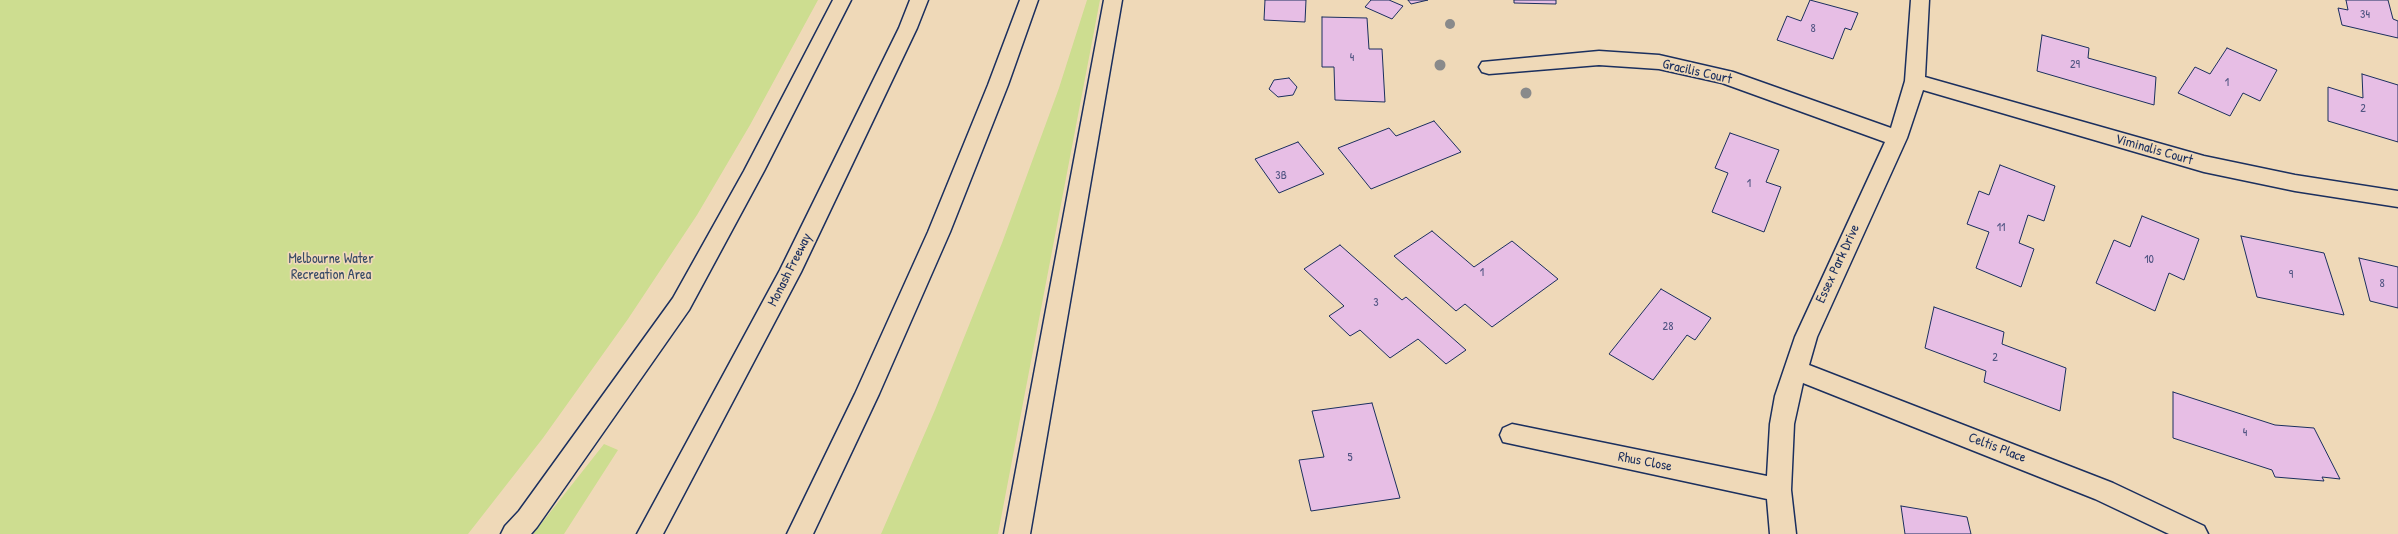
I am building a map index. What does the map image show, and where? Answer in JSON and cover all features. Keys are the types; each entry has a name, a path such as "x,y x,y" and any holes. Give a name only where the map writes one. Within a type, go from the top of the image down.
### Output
{"main road":[{"path":"514,534 528,519 681,304 754,171 842,0"},
{"name":"Monash Freeway","path":"650,534 790,272 919,0"},
{"path":"800,534 867,394 939,232 998,86 1029,0"},
{"path":"1017,534 1113,0"},
{"name":"Essex Park Drive","path":"1783,534 1779,490 1782,424 1787,396 1795,370 1820,304 1897,138 1911,99 1914,81 1920,0"},
{"name":"Gracilis Court","path":"1489,67 1599,58 1659,62 1726,77 1897,138"},
{"name":"Viminalis Court","path":"1914,81 2204,164 2288,182 2398,199"},
{"name":"Celtis Place","path":"1795,370 2097,488 2195,534"},
{"name":"Rhus Close","path":"1512,435 1779,490"}],"green space":[{"name":"Melbourne Water Recreation Area","path":"0,0 818,0 750,125 697,215 628,319 543,438 468,534 0,534"},
{"path":"1087,0 1100,0 998,534 881,534 935,410 1002,243 1059,88"},
{"path":"604,444 618,450 564,534 533,534"}],"building":[{"path":"1265,0 1306,0 1305,22 1264,20"},
{"path":"1371,0 1389,0 1403,6 1392,19 1365,7"},
{"path":"1408,0 1428,0 1411,4"},
{"path":"1514,0 1556,0 1556,4 1514,3"},
{"path":"1810,0 1858,13 1851,30 1845,28 1833,59 1777,40 1787,16 1801,21"},
{"path":"2346,0 2388,0 2393,19 2398,21 2398,38 2342,25 2338,8 2348,10"},
{"path":"1322,17 1367,18 1369,49 1382,49 1385,102 1335,100 1334,67 1322,67"},
{"path":"2042,35 2089,48 2088,58 2156,77 2154,105 2037,71"},
{"path":"2227,48 2277,70 2260,101 2243,93 2230,116 2178,93 2195,67 2210,74"},
{"path":"2362,74 2398,85 2398,142 2328,121 2328,87 2363,98"},
{"path":"1289,78 1297,87 1293,95 1278,97 1269,89 1274,80"},
{"path":"1434,121 1461,152 1371,189 1338,148 1389,128 1396,136"},
{"path":"1730,133 1779,150 1766,182 1781,187 1764,232 1712,212 1728,173 1715,168"},
{"path":"1298,142 1324,174 1279,193 1255,159"},
{"path":"2000,165 2055,186 2044,221 2028,215 2019,243 2034,249 2021,287 1976,268 1989,232 1967,224 1979,191 1989,195"},
{"path":"2142,216 2199,239 2184,280 2169,273 2155,311 2096,283 2114,240 2130,247"},
{"path":"1432,231 1474,267 1512,241 1558,279 1492,327 1465,304 1456,311 1394,256"},
{"path":"2241,236 2324,253 2344,315 2257,297"},
{"path":"1340,245 1402,300 1406,297 1466,350 1446,364 1418,339 1390,358 1360,330 1350,336 1329,316 1344,306 1304,269"},
{"path":"2359,258 2398,267 2398,308 2370,301"},
{"path":"1661,289 1711,318 1695,340 1687,335 1653,380 1609,354"},
{"path":"1934,307 2004,332 2002,344 2066,368 2060,411 1984,382 1986,371 1925,348"},
{"path":"2173,392 2275,425 2314,428 2340,479 2322,477 2324,481 2275,477 2272,470 2173,438"},
{"path":"1372,403 1400,498 1311,511 1299,460 1324,457 1312,411"},
{"path":"1901,506 1967,517 1971,534 1905,534"}]}
